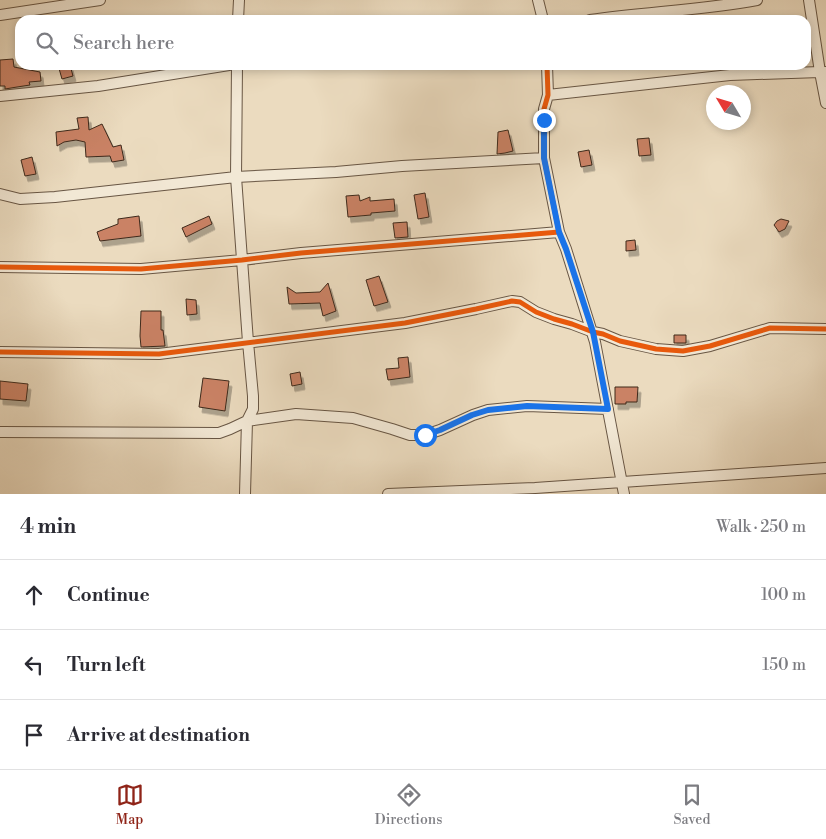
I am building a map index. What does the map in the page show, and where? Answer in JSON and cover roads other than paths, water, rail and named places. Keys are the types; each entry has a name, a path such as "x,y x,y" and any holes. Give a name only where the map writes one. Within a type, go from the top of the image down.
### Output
{"street":[{"path":"0,15 100,0"},
{"path":"238,15 239,0"},
{"path":"538,0 542,15"},
{"path":"627,15 705,8 758,0"},
{"path":"809,0 823,72 826,103"},
{"path":"0,96 98,86 198,70"},
{"path":"237,70 236,177 248,342 254,396 253,409 247,421 245,494"},
{"path":"547,70 548,95 544,109 544,158 559,232 593,332 624,494"},
{"path":"548,95 730,75 823,72"},
{"path":"0,194 20,199 55,197 236,177 544,158"},
{"path":"0,267 141,269 310,252 559,232"},
{"path":"0,352 159,354 405,323 476,310 512,301 520,302 536,312 554,319 604,334 620,341 656,349 683,351 710,346 770,328 826,329"},
{"path":"0,432 219,433 247,421 296,414 353,418 410,436 425,435 488,410 527,406 608,409"},
{"path":"388,494 534,488 826,468"}]}
